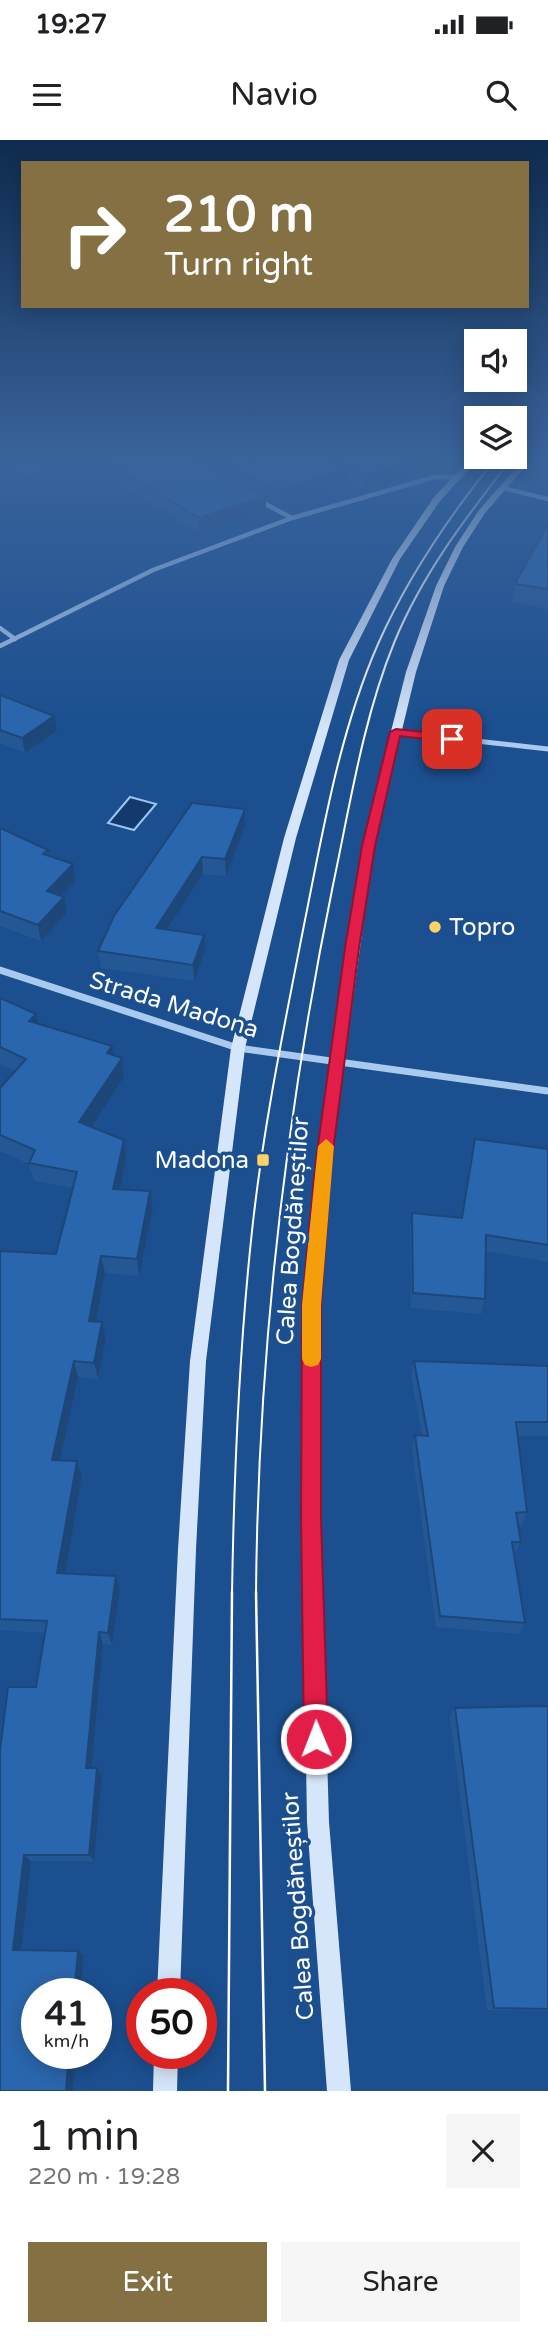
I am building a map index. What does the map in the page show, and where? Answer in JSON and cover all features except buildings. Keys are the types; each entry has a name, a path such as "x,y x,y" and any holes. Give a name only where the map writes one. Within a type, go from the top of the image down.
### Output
{"main road":[{"path":"169,1978 198,1360 238,1048 290,838 344,660 403,549"},
{"name":"Calea Bogdăneștilor","path":"339,2091 318,1822 311,1518 312,1305 323,1167 368,846 411,671 440,586 461,549"},
{"path":"165,2091 166,2069"}],"street":[{"path":"0,646 153,570 209,549"},
{"path":"0,628 15,639"},
{"path":"396,732 548,749"},
{"name":"Strada Madona","path":"0,970 238,1048 548,1091"}],"shaded area":[{"path":"130,797 156,804 134,830 108,823"}],"tram line":[{"path":"232,1594 240,1367 247,1276 268,1116 282,1039 342,747 378,644 430,549"},
{"path":"256,1593 262,1415 277,1238 316,973 358,762 383,672 405,618 445,549"},
{"path":"228,2091 232,1592"},
{"path":"256,1593 265,2091"}],"slow traffic":[{"path":"311,1359 312,1305 326,1146"}],"place":[{"name":"Topro","path":"435,927"},
{"name":"Madona","path":"263,1160"}],"route":[{"path":"316,1739 311,1518 312,1305 323,1167 352,948 368,846 396,732 452,739"}]}
